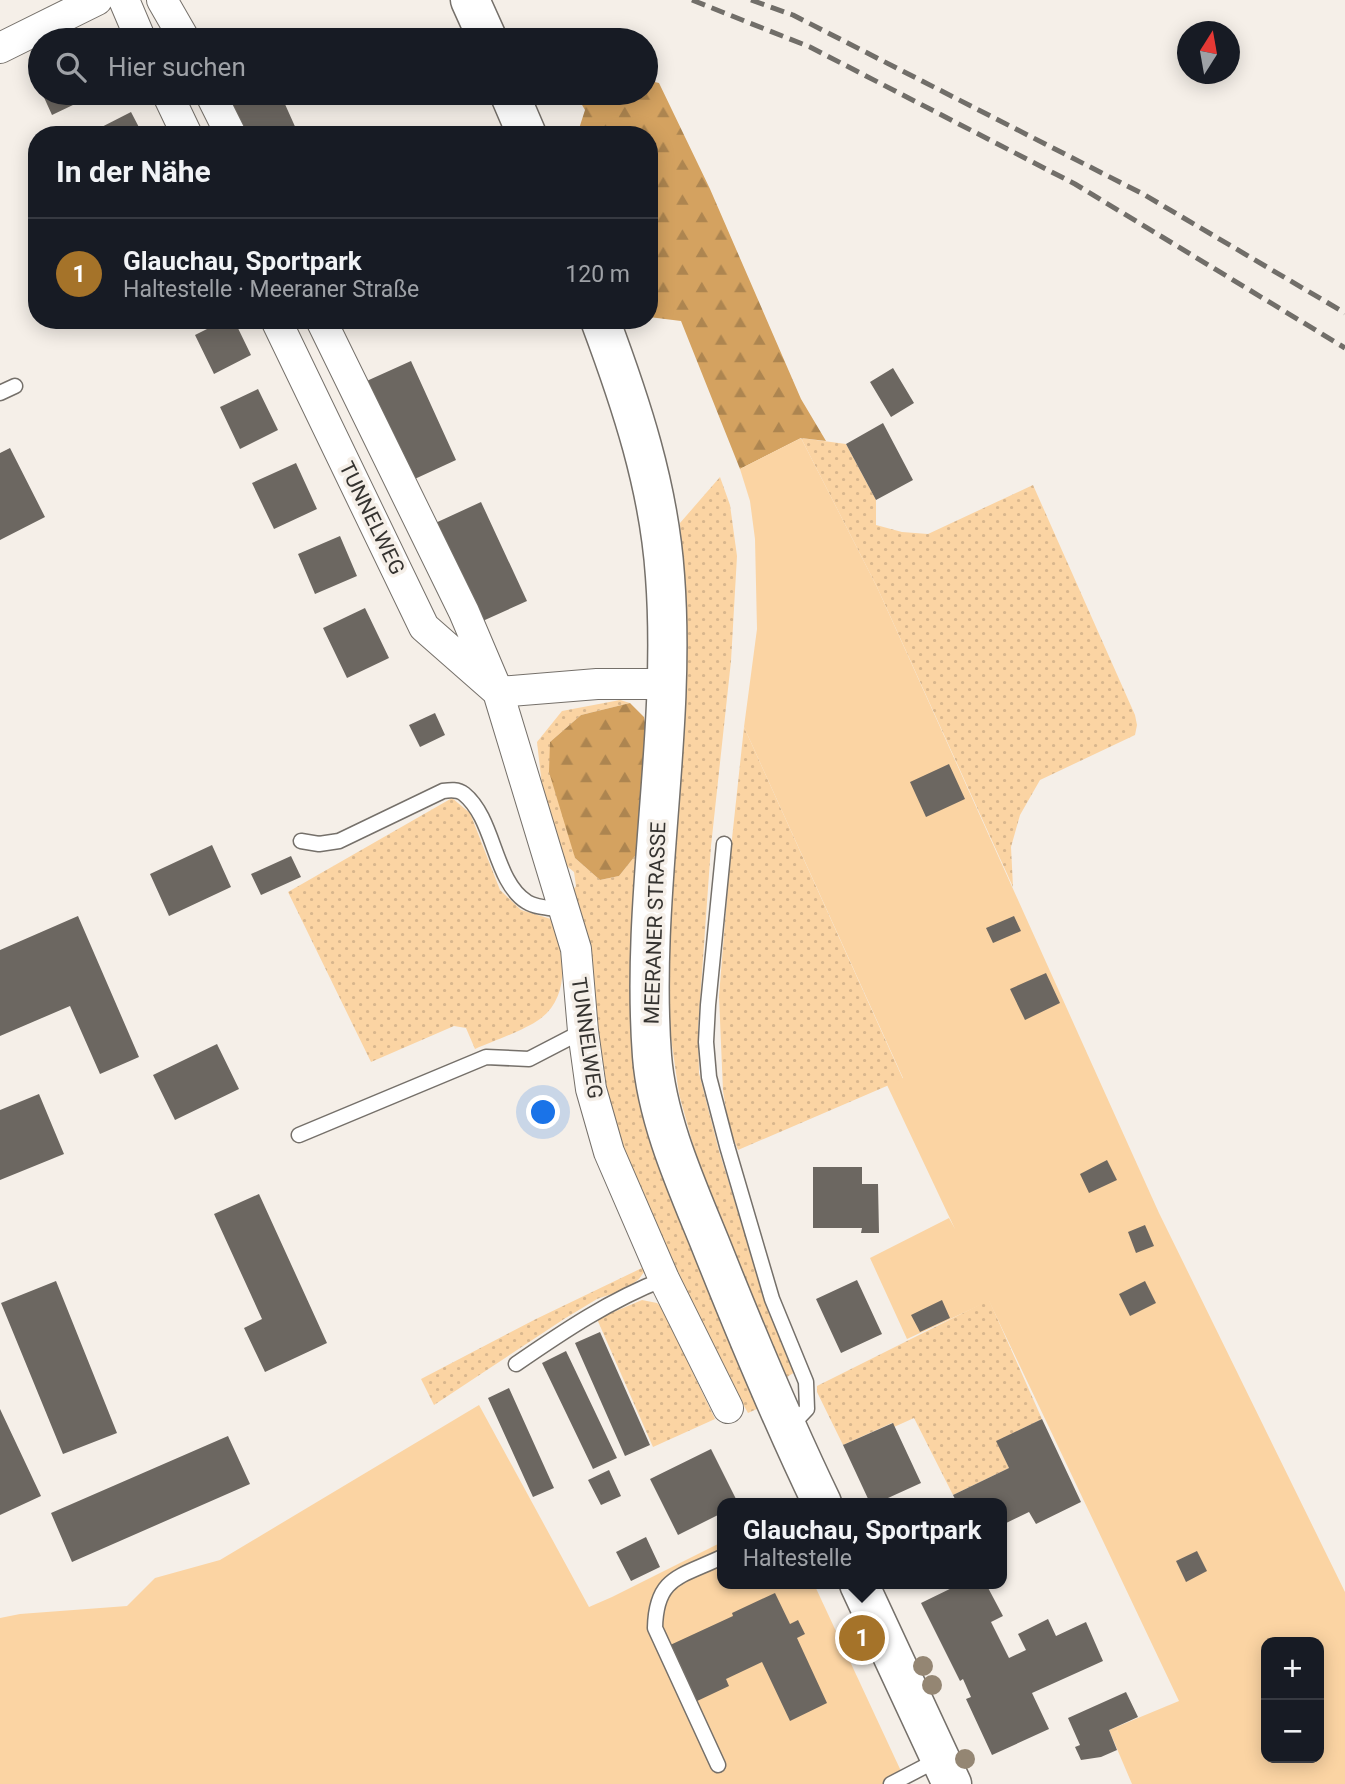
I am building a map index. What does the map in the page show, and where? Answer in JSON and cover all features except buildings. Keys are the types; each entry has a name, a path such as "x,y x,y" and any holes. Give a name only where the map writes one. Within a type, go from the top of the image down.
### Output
{"main road":[{"path":"470,0 483,28"},
{"path":"514,105 523,126"},
{"name":"MEERANER STRASSE","path":"603,329 642,442 665,574 666,684 651,912 652,1056 657,1090 689,1193 788,1430 820,1498"},
{"path":"861,1589 947,1771"}],"street":[{"path":"40,28 97,0"},
{"path":"124,0 136,28"},
{"path":"162,0 178,28"},
{"path":"0,48 28,34"},
{"path":"173,105 183,126"},
{"path":"216,105 226,126"},
{"name":"TUNNELWEG","path":"280,329 424,627 498,692"},
{"name":"TUNNELWEG","path":"325,329 464,612 498,692 576,950 591,1088 609,1152 664,1279 728,1408"},
{"path":"498,692 597,684 666,684"}],"lane":[{"path":"0,393 15,386"},
{"path":"301,841 319,844 339,841 443,791 454,790 464,794 481,817 515,892 529,903 564,910"},
{"path":"724,844 708,1005 706,1042 709,1077 772,1299 806,1382 807,1409 788,1430"},
{"path":"299,1135 486,1056 528,1059 583,1031"},
{"path":"516,1364 593,1312 664,1279"},
{"path":"717,1559 671,1581 660,1594 655,1607 655,1628 718,1765"},
{"path":"891,1784 947,1771"}],"shaded area":[{"path":"801,438 846,444 876,500 876,525 902,532 928,534 1033,485 1135,715 1137,725 1135,735 1040,780 1020,815 1011,847 1013,887 877,587"},
{"path":"801,438 877,587 1159,1213 1345,1592 1345,1784 1132,1784 1109,1730 1179,1701 989,1301 907,1339 870,1258 949,1218 955,1229 887,1085 903,1078 744,727 757,629 755,539 750,501 740,469"},
{"path":"720,477 730,505 737,556 731,661 711,846 698,1029 699,1073 719,1151 767,1305 795,1372 787,1377 758,1319 701,1174 679,1094 670,1031 668,939 683,610 680,523"},
{"path":"620,700 630,703 581,715 550,742 575,858 600,880 619,876 639,851 634,905 717,1308 738,1365 759,1408 748,1413 715,1354 613,1136 573,890 576,886 574,872 562,862 545,812 537,742 562,711"},
{"path":"744,727 903,1079 738,1150 729,1128 723,1091 719,996"},
{"path":"452,798 470,813 500,890 521,910 551,919 562,958 561,985 557,998 540,1019 475,1049 466,1028 454,1026 371,1062 288,892"},
{"path":"644,1267 639,1279 626,1289 597,1299 434,1405 421,1379"},
{"path":"642,1300 657,1303 662,1308 715,1419 653,1447 597,1319"},
{"path":"989,1300 1042,1419 997,1441 1009,1468 953,1495 914,1418 894,1427 892,1423 843,1445 817,1392 817,1386"},
{"path":"479,1405 589,1607 717,1544 717,1589 816,1589 907,1784 0,1784 0,1618 20,1614 127,1606 155,1578 220,1560"}],"green space":[{"path":"659,83 710,189 801,399 826,441 801,438 740,469 681,321 658,318 658,126 580,126 585,110 582,105 658,105"},
{"path":"630,703 644,717 646,728 639,851 619,876 600,880 575,858 549,772 550,742 581,715"}],"railway":[{"path":"692,0 810,47 1075,184 1345,348"},
{"path":"751,0 793,15 1143,194 1345,313"}],"place":[{"name":"Glauchau, Sportpark","path":"862,1638"}]}
